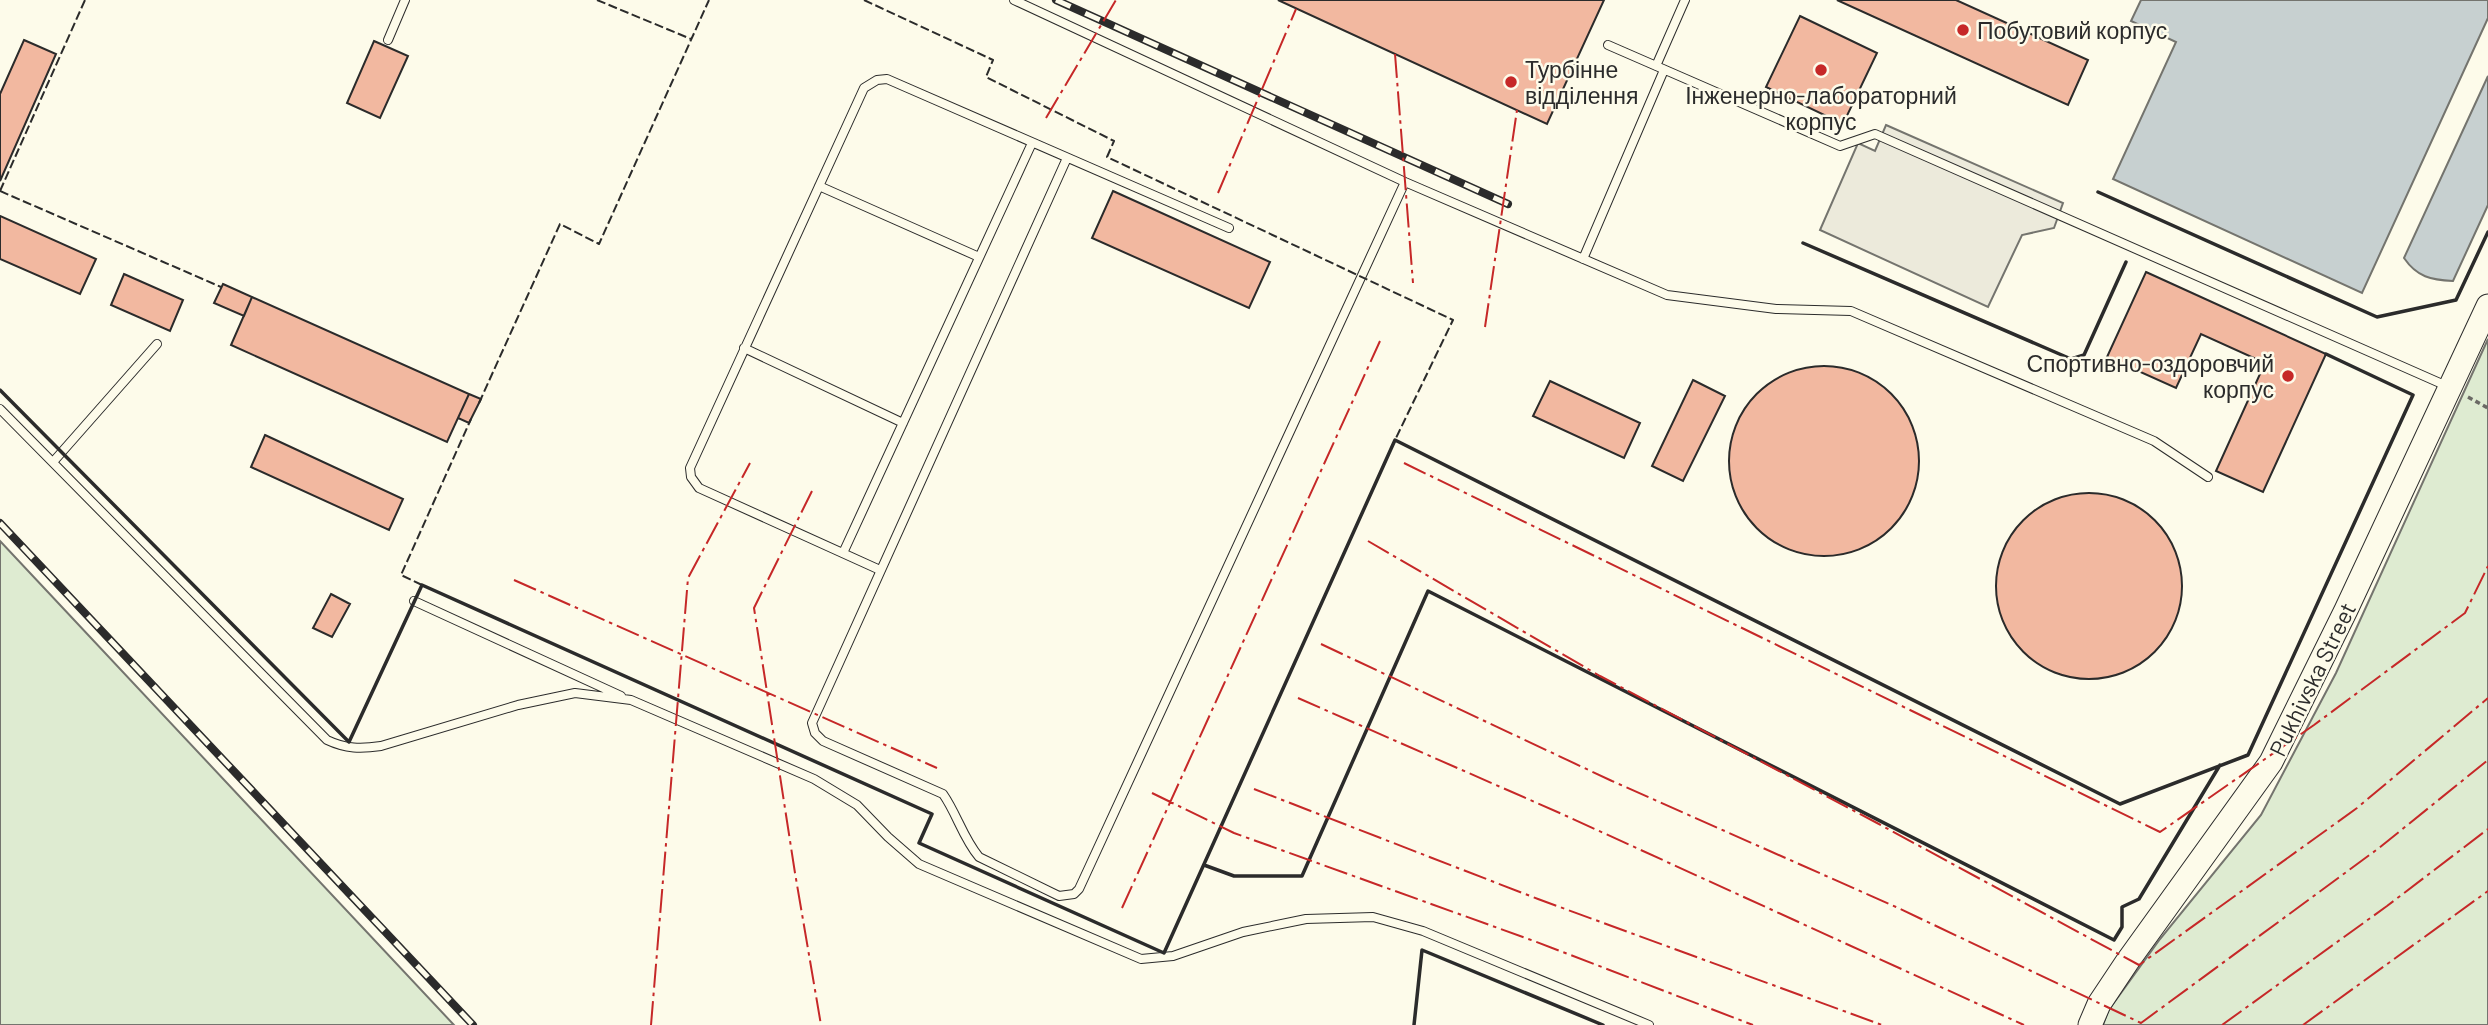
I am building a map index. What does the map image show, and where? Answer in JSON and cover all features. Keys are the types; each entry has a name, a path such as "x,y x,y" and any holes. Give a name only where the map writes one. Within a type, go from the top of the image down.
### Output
{"street":[{"name":"Pukhivska Street","path":"2090,1025 2099,1004 2127,962 2271,762 2351,600 2488,306"}],"lane":[{"path":"388,40 405,0"},
{"path":"1014,0 1405,182 1667,295 1776,309 1851,310 2154,441 2208,477"},
{"path":"1583,259 1685,0"},
{"path":"1608,45 1840,146 1875,134 2450,388"},
{"path":"880,570 699,488 691,477 690,468 864,88 877,80 887,79 1228,228"},
{"path":"843,553 1032,143"},
{"path":"1067,158 812,723 815,733 823,741 943,794 953,807 969,846 979,857 1059,896 1074,894 1079,889 1405,182"},
{"path":"819,186 979,257"},
{"path":"53,462 157,344"},
{"path":"744,348 903,423"},
{"path":"0,409 327,740 343,747 362,749 381,746 518,705 575,692 631,700"},
{"path":"414,601 631,700 814,779 857,805 919,864 1141,960 1173,956 1243,932 1306,919 1373,917 1423,931 1649,1025"}],"green space":[{"path":"2488,339 2488,1025 2103,1025 2108,1011 2160,939 2261,815 2336,673"},
{"path":"0,541 454,1025 0,1025"}],"shaded area":[{"path":"2141,0 2488,0 2488,18 2362,293 2113,179 2176,42 2131,21"},
{"path":"2488,76 2488,205 2453,281 2438,280 2419,273 2404,258"},
{"path":"1886,125 2063,203 2054,228 2022,235 1988,307 1820,230 1858,143 1875,151"}],"building":[{"name":"Турбінне відділення","path":"1278,0 1604,0 1547,124"},
{"name":"Побутовий корпус","path":"1837,0 1956,0 2088,60 2068,105"},
{"name":"Інженерно-лабораторний корпус","path":"1800,16 1877,53 1843,124 1766,87"},
{"path":"24,40 56,54 0,181 0,94"},
{"path":"374,41 408,56 380,118 347,103"},
{"path":"1113,191 1270,262 1249,308 1092,238"},
{"path":"0,216 96,259 80,294 0,259"},
{"name":"Спортивно-оздоровчий корпус","path":"2146,272 2326,354 2263,492 2216,471 2265,363 2201,334 2176,388 2107,357"},
{"path":"124,274 183,300 170,331 111,305"},
{"path":"223,284 252,297 244,316 214,303"},
{"path":"252,297 469,394 447,442 231,345"},
{"path":"1824,366 1860,373 1891,394 1912,425 1919,461 1912,497 1891,528 1860,549 1824,556 1788,549 1757,528 1736,497 1729,461 1736,425 1757,394 1788,373"},
{"path":"1693,380 1725,396 1683,481 1652,466"},
{"path":"1550,381 1640,423 1624,458 1533,416"},
{"path":"469,394 481,399 469,423 458,418"},
{"path":"265,435 403,499 389,530 251,467"},
{"path":"2089,493 2125,500 2155,520 2175,550 2182,586 2175,622 2155,652 2125,672 2089,679 2053,672 2023,652 2003,622 1996,586 2003,550 2023,520 2053,500"},
{"path":"331,594 350,604 332,637 313,628"}],"railway":[{"path":"1056,0 1508,204"},
{"path":"0,523 473,1025"}],"fence":[{"path":"0,191 85,0"},
{"path":"597,0 691,39"},
{"path":"479,403 560,224 599,244 709,0"},
{"path":"864,0 993,60 986,77 1114,141 1107,157 1453,320 1395,440"},
{"path":"0,191 221,287"},
{"path":"422,585 401,575 471,419"}],"wall":[{"path":"2098,192 2377,317 2456,300 2488,232"},
{"path":"1803,243 2071,359 2084,355 2126,262"},
{"path":"0,390 349,742 422,585 932,814 919,843 1164,953 1395,440 2120,804 2248,755 2413,395 2326,354"},
{"path":"1204,865 1234,876 1302,876 1428,591 2114,940 2122,927 2122,907 2139,899 2220,765"},
{"path":"1414,1025 1422,950 1603,1025"}],"power":[{"path":"1046,118 1116,0"},
{"path":"1218,193 1296,9"},
{"path":"1395,54 1413,283"},
{"path":"1485,327 1517,110"},
{"path":"1122,908 1380,341"},
{"path":"651,1025 688,578 750,463"},
{"path":"1404,463 2160,832 2314,725 2465,613 2488,566"},
{"path":"812,491 754,608 821,1025"},
{"path":"1368,541 1600,676 2139,965 2357,808 2488,698"},
{"path":"514,580 937,768"},
{"path":"1321,644 1612,781 1896,907 2141,1023 2379,848 2488,760"},
{"path":"1298,698 1562,814 2024,1025"},
{"path":"1254,789 1538,899 1882,1025"},
{"path":"1152,793 1234,833 1534,941 1753,1025"},
{"path":"2222,1025 2488,829"},
{"path":"2303,1025 2488,891"}],"place":[{"name":"Побутовий корпус","path":"1963,30"},
{"name":"Інженерно-лабораторний корпус","path":"1821,70"},
{"name":"Турбінне відділення","path":"1511,82"},
{"name":"Спортивно-оздоровчий корпус","path":"2288,376"}]}
